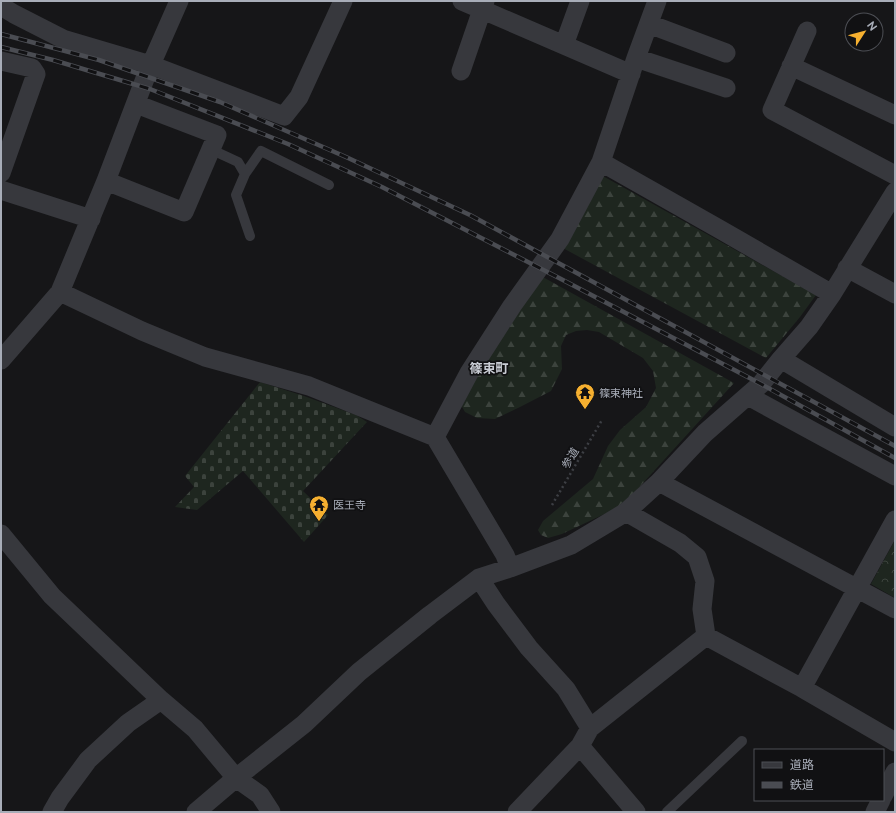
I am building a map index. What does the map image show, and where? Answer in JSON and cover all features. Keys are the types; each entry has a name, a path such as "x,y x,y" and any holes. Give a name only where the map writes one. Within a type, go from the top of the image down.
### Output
{"street":[{"path":"1,360 60,292 91,219 151,64 179,1"},
{"path":"1,6 63,39 151,64 284,116 299,96 343,1"},
{"path":"462,1 484,5 564,45 634,66 726,88"},
{"path":"564,45 580,1"},
{"path":"435,437 469,373 512,306 560,239 601,162 657,1"},
{"path":"461,71 484,5"},
{"path":"649,24 726,53"},
{"path":"807,31 772,110 895,175"},
{"path":"1,60 32,68 36,74 1,173"},
{"path":"791,66 895,115"},
{"path":"106,181 184,212 216,135 136,104"},
{"path":"601,162 832,294"},
{"path":"1,190 91,219"},
{"path":"196,812 304,724 359,672 479,578 570,545 626,512 659,482 705,433 761,384 809,328 832,294 895,192"},
{"path":"847,268 895,294"},
{"path":"60,292 142,331 205,357 309,386 435,437 505,555 510,568"},
{"path":"781,359 895,427"},
{"path":"748,396 895,476"},
{"path":"659,482 895,609"},
{"path":"626,512 680,543 697,557 705,581 702,609 706,636"},
{"path":"802,688 895,520"},
{"path":"1,534 52,596 161,700 195,730 236,778 260,795 271,812"},
{"path":"479,578 496,604 529,648 566,689 590,728"},
{"path":"706,636 802,688 895,742"},
{"path":"516,812 580,746 590,728 706,636"},
{"path":"52,812 60,798 88,760 128,723 161,700"},
{"path":"580,746 636,812"},
{"path":"884,794 895,772"},
{"path":"875,812 880,801"}],"lane":[{"path":"210,149 238,162 245,174"},
{"path":"250,236 236,195 245,174 261,151 329,185"},
{"path":"667,812 742,741"}],"path":[{"name":"参道","path":"552,505 602,420"}],"green space":[{"path":"601,175 816,295 766,358 561,247"},
{"path":"541,276 734,383 633,494 615,509 562,534 548,538 541,535 538,530 543,521 593,479 608,446 620,430 646,407 656,388 653,371 643,358 599,332 587,330 576,331 566,335 561,346 562,369 551,391 495,419 477,418 465,412 461,405 471,378"},
{"path":"260,382 356,415 367,422 303,491 328,515 304,542 243,471 197,510 175,507 194,487 185,476"},
{"path":"895,540 895,598 871,584"}],"railway":[{"path":"1,34 99,60 220,102 346,157 470,215 895,446"},
{"path":"1,47 53,60 150,89 288,144 382,187 761,384 895,458"}],"place":[{"name":"篠束神社","path":"585,410"},
{"name":"医王寺","path":"319,522"}],"district":[{"name":"篠束町","path":"489,368"}]}
